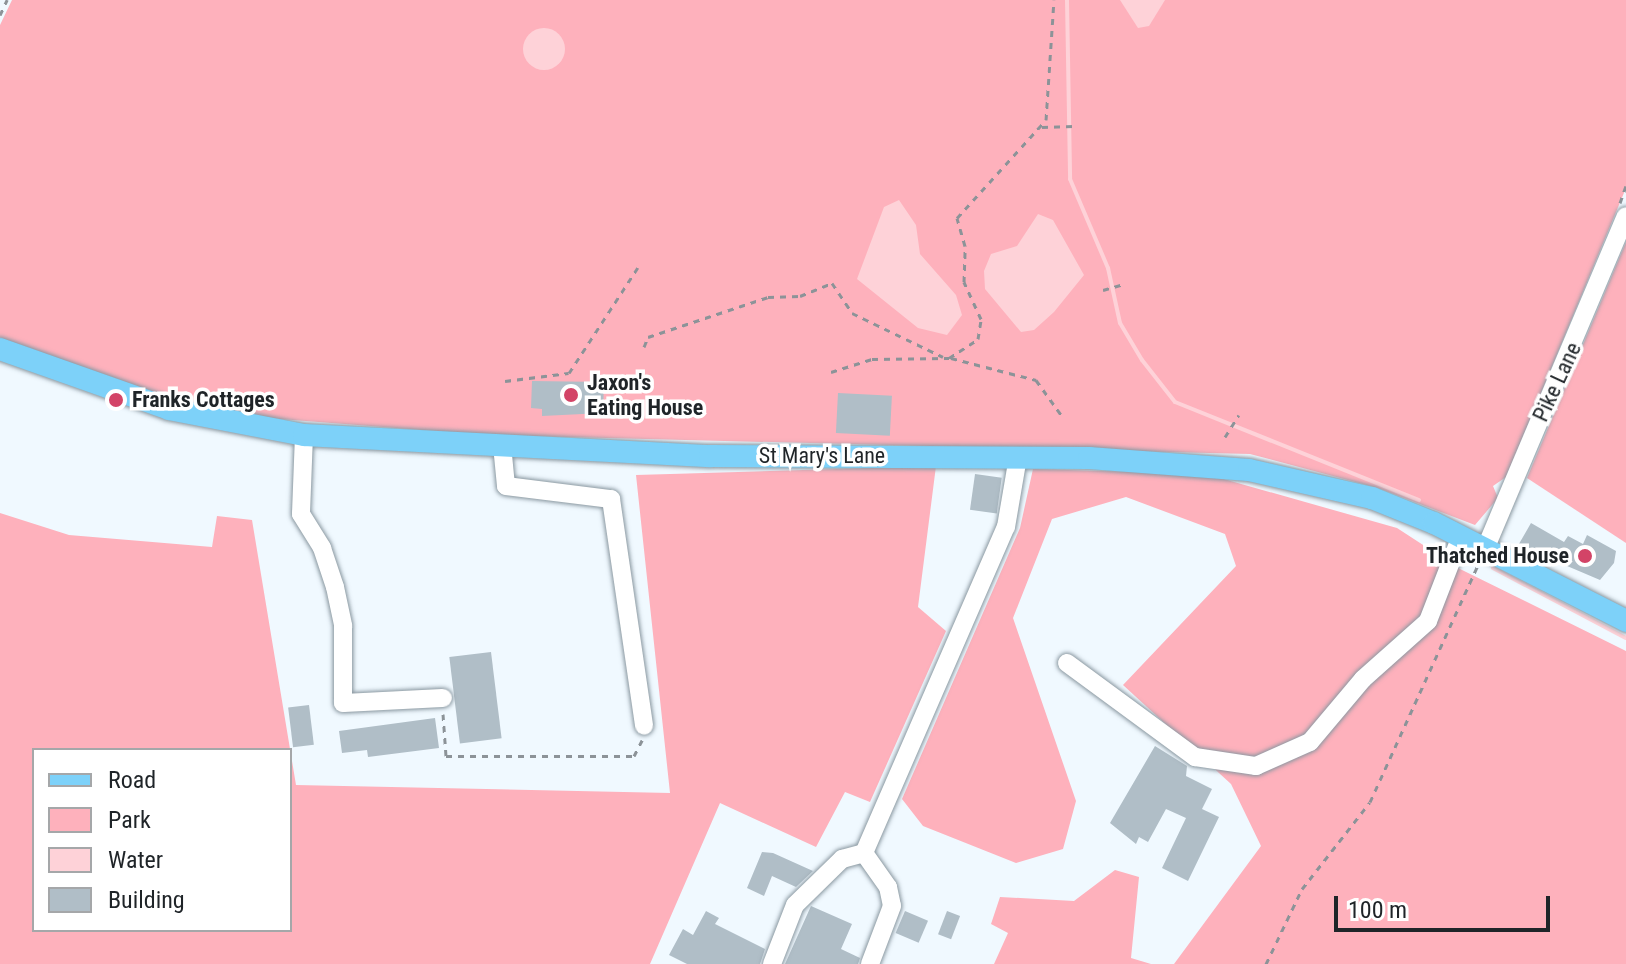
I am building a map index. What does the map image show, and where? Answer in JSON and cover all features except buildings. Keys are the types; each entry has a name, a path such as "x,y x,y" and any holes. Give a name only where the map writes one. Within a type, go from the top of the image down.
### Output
{"main road":[{"name":"St Mary's Lane","path":"0,349 169,409 304,435 710,456 1018,457 1165,462 1310,481 1372,498 1486,547 1626,621"}],"street":[{"name":"Pike Lane","path":"1486,547 1626,216"},
{"path":"304,435 301,514 322,548 335,587 343,626 343,703 443,698"},
{"path":"502,445 506,486 611,499 644,726"},
{"path":"864,853 1006,527 1018,457"},
{"path":"1067,663 1195,757 1256,766 1310,742 1363,679 1428,621 1461,536"},
{"path":"772,964 795,905 842,859 864,853"},
{"path":"864,853 888,887 892,906 870,964"}],"path":[{"path":"0,15 7,0"},
{"path":"831,372 872,359 949,358 978,339 981,319 964,282 965,246 957,218 1042,127 1054,0"},
{"path":"1042,127 1074,126"},
{"path":"505,381 569,373 638,267"},
{"path":"644,347 648,337 768,297 800,296 832,283 852,313 896,339 949,358 1036,380 1042,396 1062,416"},
{"path":"1103,290 1121,285"},
{"path":"1225,437 1239,415"},
{"path":"1266,964 1302,889 1370,802 1486,547"},
{"path":"443,698 446,756 634,756 644,726"}],"green space":[{"path":"12,0 1626,0 1626,188 1506,477 1493,486 1498,498 1475,525 1378,488 1250,454 487,435 267,418 171,400 0,338 0,25"},
{"path":"1626,242 1626,543 1527,478"},
{"path":"936,466 918,607 946,631 870,802 845,792 816,847 720,803 650,964 0,964 0,513 69,535 212,547 217,516 252,520 290,748 32,748 32,932 292,932 292,761 296,785 670,793 636,475"},
{"path":"1033,469 1206,474 1397,528 1460,569 1626,651 1626,964 1174,964 1261,846 1231,784 1123,685 1236,566 1225,534 1126,497 1052,519 1013,618 1076,801 1063,849 1016,863 923,826 902,799 1020,528"},
{"path":"1115,870 1139,877 1131,958 1151,964 994,964 1008,933 991,924 1000,897 1074,901"}],"water":[{"path":"1120,0 1165,0 1149,26 1138,28"},
{"path":"544,28 559,34 565,49 559,64 544,70 529,64 523,49 529,34"},
{"path":"899,200 916,225 920,254 956,295 962,315 947,335 918,328 857,279 884,207"},
{"path":"1038,214 1053,220 1084,275 1054,312 1034,330 1021,332 985,289 984,271 991,254 1017,246"}],"waterway":[{"path":"1067,0 1070,179 1108,268 1120,323 1142,360 1175,402 1419,500"},
{"path":"1493,568 1626,638"}],"place":[{"name":"Jaxon's Eating House","path":"571,395"},
{"name":"Franks Cottages","path":"116,400"},
{"name":"Thatched House","path":"1585,556"}]}
